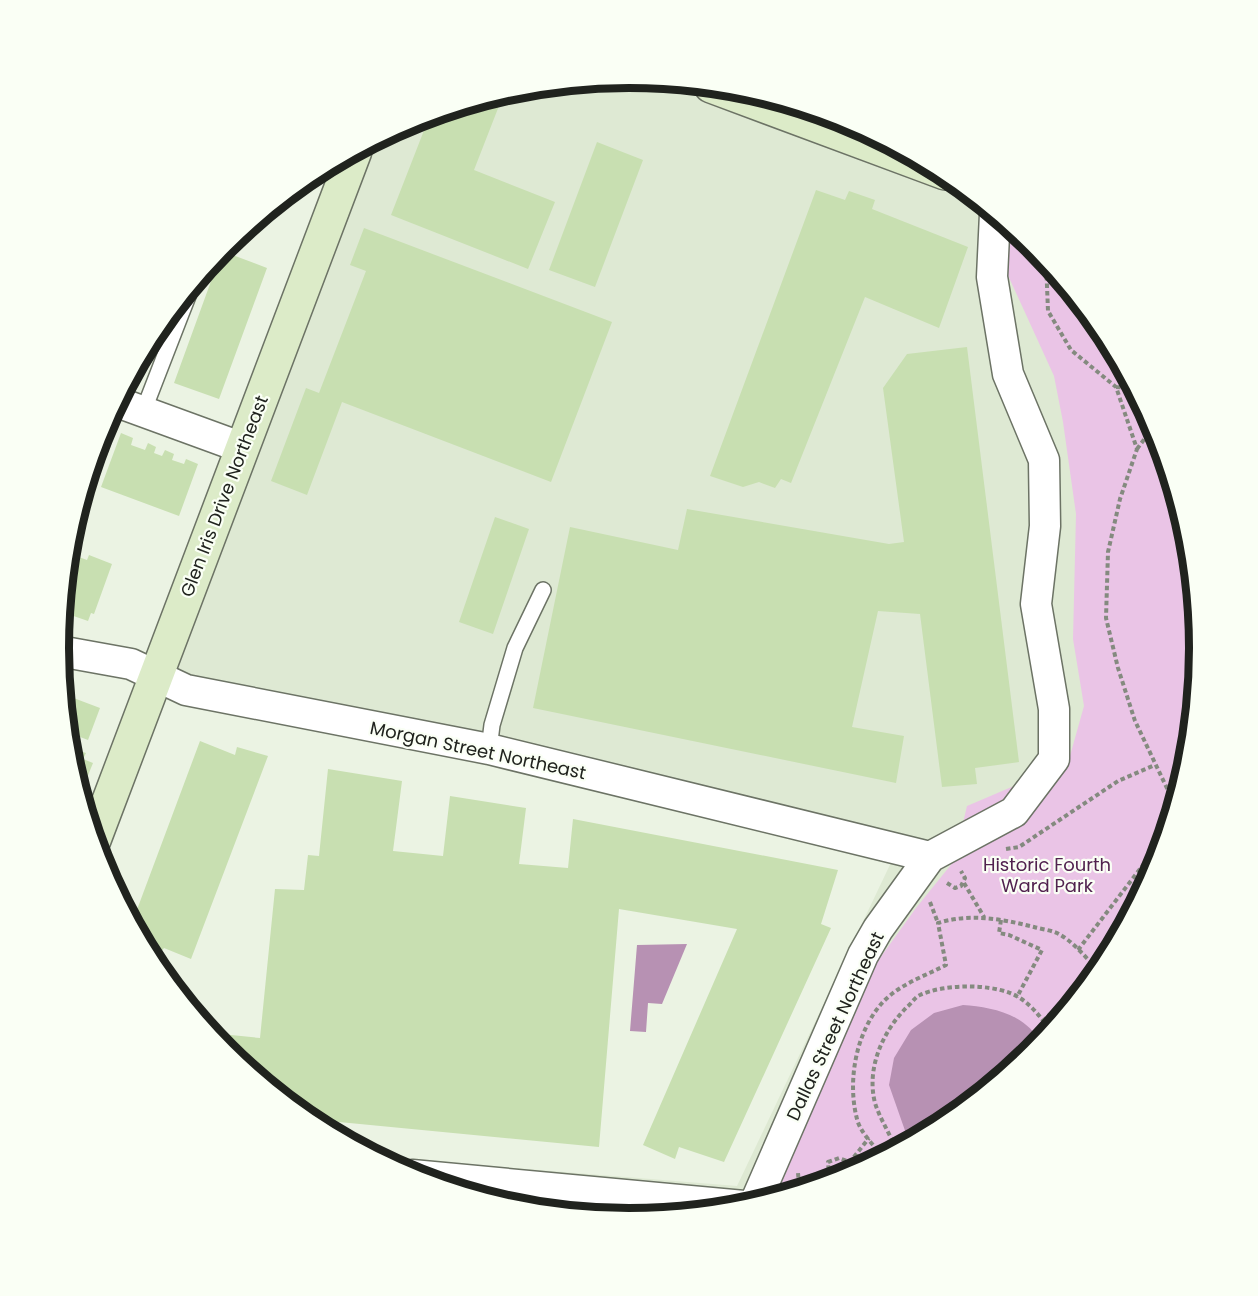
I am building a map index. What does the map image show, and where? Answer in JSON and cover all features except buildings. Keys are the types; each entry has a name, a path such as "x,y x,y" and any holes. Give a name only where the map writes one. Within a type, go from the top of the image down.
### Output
{"street":[{"path":"758,103 888,152"},
{"name":"Glen Iris Drive Northeast","path":"99,827 351,162"},
{"name":"Dallas Street Northeast","path":"759,1192 863,955 878,929 930,857 1014,812 1054,759 1054,710 1036,604 1045,526 1044,460 1008,374 992,277 995,224"},
{"path":"130,407 243,448"},
{"name":"Morgan Street Northeast","path":"69,653 131,664 186,690 489,749 930,857"},
{"path":"497,1192 595,1204 682,1205"}],"lane":[{"path":"130,407 168,330"},
{"path":"489,749 492,725 515,648 543,590"}],"path":[{"path":"1047,275 1048,311 1071,350 1116,387 1137,449"},
{"path":"1116,387 1124,387"},
{"path":"1147,436 1137,449 1120,499 1108,552 1106,618 1134,721 1170,794"},
{"path":"1001,850 1019,847 1118,781 1155,765"},
{"path":"1078,950 1147,860"},
{"path":"958,869 964,875 964,883 984,917"},
{"path":"947,883 955,888 964,883"},
{"path":"878,1149 857,1120 854,1091 855,1062 866,1028 883,1002 904,986 946,965 938,923 929,899"},
{"path":"938,923 952,919 984,917 1057,933 1092,963"},
{"path":"1001,920 999,933 1042,950 1017,997"},
{"path":"893,1142 875,1102 874,1075 879,1047 896,1019 919,995 944,989 980,986 1012,993 1037,1012 1043,1021 1062,1003"},
{"path":"850,1162 869,1138"},
{"path":"859,1153 860,1158"},
{"path":"829,1170 828,1162 839,1158 850,1162"}],"shaded area":[{"path":"592,89 666,89 702,93 767,105 888,152 940,182 998,227 1025,252 1073,307 1095,337 1131,400 1159,468 1170,503 1184,575 1188,611 1188,685 1184,721 1170,793 1159,828 1131,896 1114,928 1095,959 1050,1017 1025,1044 970,1092 940,1114 877,1150 809,1178 774,1189 702,1203 666,1207 592,1207 520,1197 449,1178 401,1159 737,1186 897,850 155,672 338,169 381,146 449,118 520,99"},
{"path":"687,944 662,1004 648,1003 646,1032 630,1031 637,945"},
{"path":"963,1005 996,1010 1017,1019 1034,1034 970,1092 906,1134 889,1085 894,1058 911,1030 934,1013"}],"green space":[{"name":"Historic Fourth Ward Park","path":"985,225 1003,232 1025,252 1050,279 1095,337 1131,400 1159,468 1170,503 1184,575 1188,611 1188,685 1178,757 1159,828 1131,896 1095,959 1050,1017 1025,1044 970,1092 909,1133 843,1165 776,1188 867,976 916,908 954,861 967,806 1068,763 1084,706 1073,639 1076,514 1054,376"}]}
